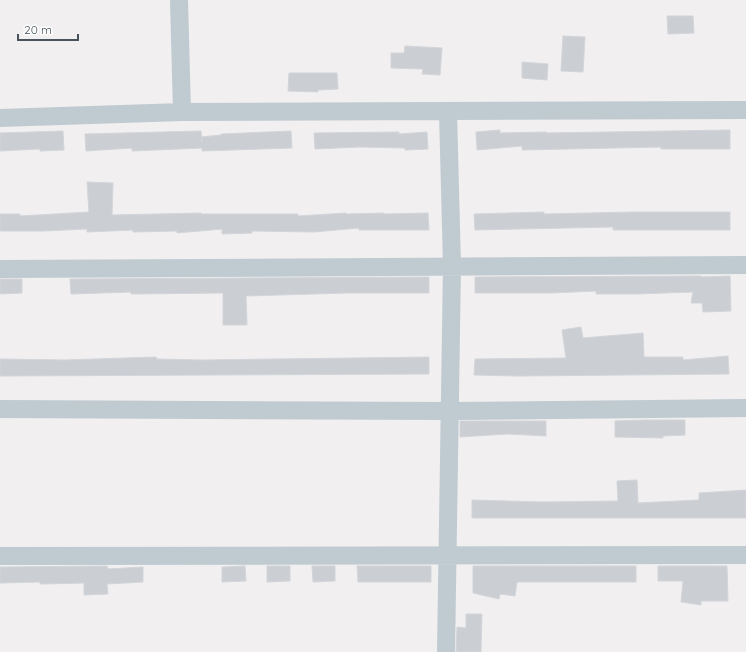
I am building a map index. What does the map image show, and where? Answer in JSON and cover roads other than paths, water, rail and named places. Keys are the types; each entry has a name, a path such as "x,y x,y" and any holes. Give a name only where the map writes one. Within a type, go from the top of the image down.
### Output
{"street":[{"path":"180,0 182,112"},
{"path":"0,118 182,112 746,110"},
{"path":"446,652 449,556 452,266 448,112"},
{"path":"0,270 746,265"},
{"path":"0,409 450,411 746,408"},
{"path":"0,556 746,555"}]}
